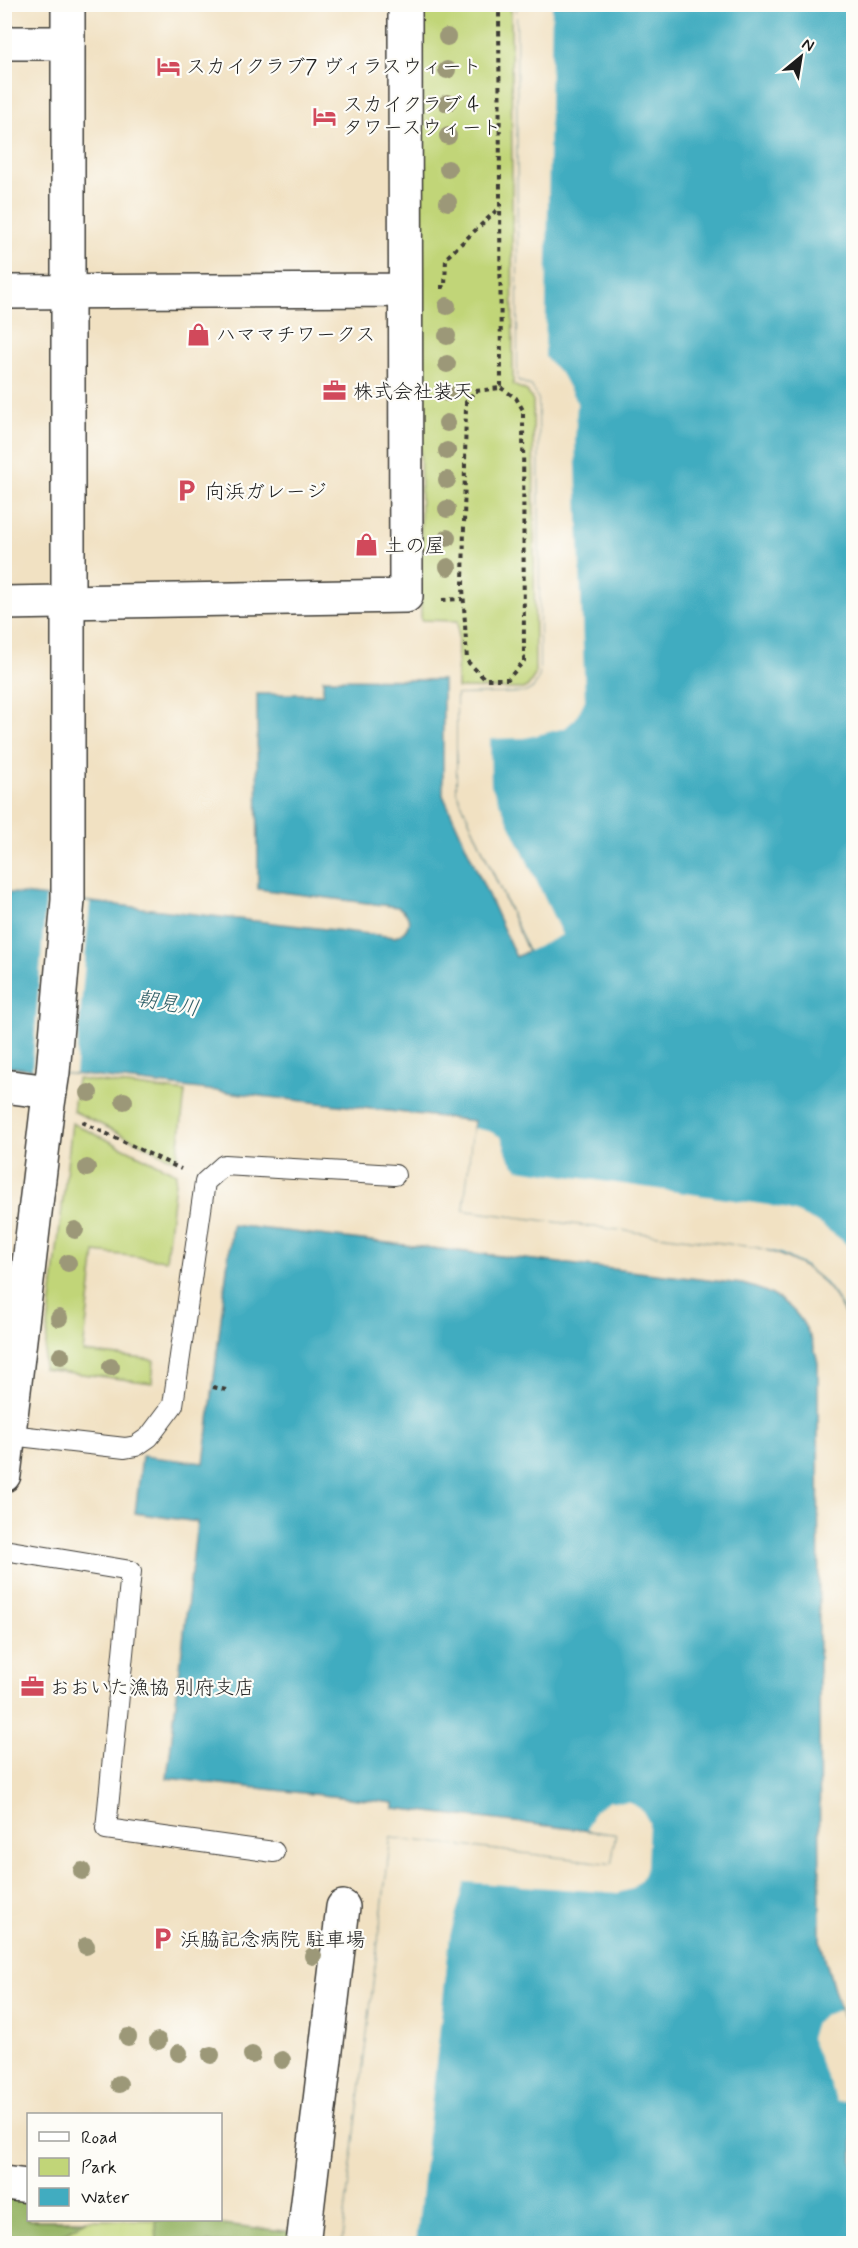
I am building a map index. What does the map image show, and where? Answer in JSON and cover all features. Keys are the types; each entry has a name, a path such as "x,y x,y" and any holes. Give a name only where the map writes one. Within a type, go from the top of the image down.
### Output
{"street":[{"path":"4,1475 50,1091 68,900 68,4"},
{"path":"4,603 406,596 405,4"},
{"path":"4,43 68,43"},
{"path":"4,292 404,290"},
{"path":"4,1086 50,1091"},
{"path":"303,2244 343,1907"},
{"path":"4,2183 27,2186"}],"lane":[{"path":"8,1430 125,1448 136,1446 149,1437 173,1405 205,1182 224,1164 395,1175"},
{"path":"4,1550 131,1571 106,1829 274,1852"}],"path":[{"path":"499,4 501,388"},
{"path":"445,287 446,258 500,207"},
{"path":"501,388 516,398 523,410 524,661 508,680 485,679 467,661 464,611 466,402 475,391 501,388"},
{"path":"50,1091 73,1117 205,1182"},
{"path":"213,1387 226,1390"}],"green space":[{"path":"419,5 511,5 513,385 527,391 533,401 535,675 528,686 523,689 457,688 458,621 421,620"},
{"path":"77,1079 185,1092 177,1161 73,1111"},
{"path":"72,1123 176,1173 166,1260 95,1252 83,1352 154,1360 152,1383 43,1369"},
{"path":"4,2198 27,2201 27,2221 86,2221 59,2236 54,2243 5,2243"},
{"path":"27,2221 190,2221 291,2244 5,2244"},
{"path":"156,2221 195,2221 293,2232 291,2243 157,2243"}],"water":[{"name":"朝見川","path":"517,5 853,5 853,1336 838,1302 818,1277 791,1260 756,1247 464,1210 474,1121 5,1066 5,892 395,937 404,931 408,923 407,915 398,907 258,889 257,694 323,694 323,679 443,680 443,795 516,957 528,951 457,792 457,695 525,693 534,688 540,675 539,400 532,386 518,380"},
{"path":"232,1225 742,1284 772,1295 794,1311 802,1321 809,1333 818,1363 820,1941 853,2054 853,2243 342,2243 391,1838 612,1864 616,1834 394,1808 394,1803 167,1778 197,1522 135,1513 142,1456 204,1463"}],"pier":[{"path":"517,5 552,5 545,357 562,375 577,403 575,441 585,700 576,718 565,728 525,738 490,739 491,785 562,935 529,951 457,792 457,695 525,693 534,688 540,675 539,400 532,386 518,380"},
{"path":"46,898 90,903 75,1074 32,1069"},
{"path":"473,1128 489,1131 501,1137 509,1159 518,1169 768,1205 795,1212 820,1224 853,1251 853,1336 848,1318 838,1299 825,1282 804,1265 781,1253 756,1247 464,1210"},
{"path":"610,1801 630,1802 642,1810 649,1822 647,1866 642,1878 632,1889 618,1893 465,1882 450,1936 416,2243 342,2243 391,1838 612,1864 616,1834 587,1830 594,1810"},
{"path":"840,2010 853,2054 854,2099 837,2102 810,2038 815,2023 823,2015"}],"place":[{"name":"スカイクラブ7 ヴィラスウィート","path":"168,66"},
{"name":"スカイクラブ 4 タワースウィート","path":"325,116"},
{"name":"ハママチワークス","path":"198,334"},
{"name":"株式会社装天","path":"335,391"},
{"name":"向浜ガレージ","path":"187,491"},
{"name":"土の屋","path":"367,545"},
{"name":"おおいた漁協 別府支店","path":"32,1687"},
{"name":"浜脇記念病院 駐車場","path":"162,1939"}]}
